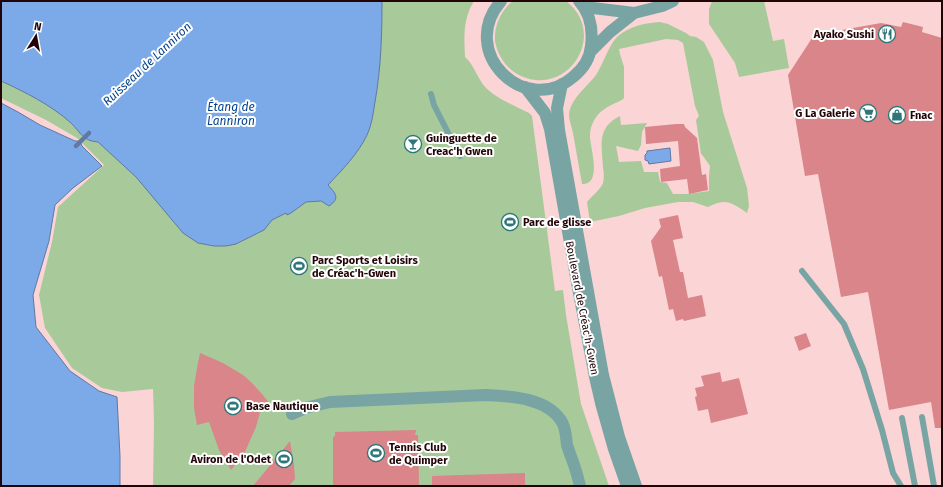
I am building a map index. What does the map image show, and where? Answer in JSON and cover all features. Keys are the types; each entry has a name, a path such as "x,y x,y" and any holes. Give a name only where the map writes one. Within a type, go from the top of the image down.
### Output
{"street":[{"path":"501,1 489,21 487,32 491,58 497,68 510,80 525,87 538,89 553,88 570,80 586,63 591,51 592,28 582,4"},
{"path":"582,4 634,13 662,6 673,1"},
{"path":"591,51 610,32 634,13"},
{"name":"Boulevard de Créac'h-Gwen","path":"562,84 557,108 559,130 596,329 601,364 619,437 636,486"},
{"name":"Boulevard de Créac'h-Gwen","path":"525,87 545,113 550,129 595,377 614,449 627,486"},
{"path":"292,414 305,408 330,402 486,395 524,399 538,403 554,412 559,418 564,428 580,486"}],"lane":[{"path":"431,94 436,109 460,156"},
{"path":"802,270 844,324 863,369 882,430 893,473 901,486"},
{"path":"922,417 934,486"},
{"path":"902,418 915,486"}],"green space":[{"name":"Parc Sports et Loisirs de Créac'h-Gwen","path":"1,1 474,1 466,21 465,57 486,88 503,100 532,116 555,291 563,290 581,404 609,486 153,486 153,389 122,392 102,388 72,368 45,328 39,295 52,242 58,207 104,165 77,138 46,120 1,98"},
{"path":"513,1 566,1 579,15 584,31 582,47 575,62 564,73 549,79 532,80 514,72 504,62 496,45 495,35 499,19 505,9"},
{"path":"712,1 764,1 773,41 784,39 789,68 739,77 735,63 709,24 709,9"},
{"path":"660,22 668,24 704,42 713,60 723,112 747,188 749,206 747,213 728,202 714,204 708,207 693,202 678,202 645,208 619,216 590,222 587,202 600,188 603,181 602,138 607,126 620,116 621,125 647,123 642,132 641,145 638,151 616,146 619,162 641,161 644,172 658,172 660,182 667,183 673,194 709,191 710,166 701,154 696,120 699,116 695,106 683,43 678,40 666,39 619,49 624,67 624,98 604,109 594,120 590,136 594,173 592,179 588,183 582,184 569,117 572,104 596,75 617,37 627,30 637,26"}],"water":[{"name":"Étang de Lanniron","path":"1,1 382,1 379,77 369,131 354,155 328,185 336,196 333,203 329,206 321,201 306,202 291,213 287,215 286,213 272,220 264,230 236,244 214,246 198,243 183,233 136,177 98,142 86,138 63,116 46,105 28,94 1,81"},
{"path":"1,103 40,125 75,141 80,141 82,146 102,166 73,188 55,205 49,241 33,295 36,327 70,371 99,391 117,397 120,486 1,486"},
{"path":"670,148 671,161 649,164 648,161 645,160 647,151"}],"building":[{"path":"903,22 923,27 922,32 942,38 942,428 935,428 931,402 889,410 868,292 841,297 818,174 805,176 788,75 814,35 881,23 901,27"},
{"path":"684,124 685,127 697,138 702,175 706,174 708,190 689,194 687,179 661,182 660,169 680,166 678,141 646,144 645,127"},
{"path":"678,215 683,238 673,240 680,272 683,272 688,298 702,295 706,316 684,321 683,319 676,321 673,309 669,310 662,276 659,277 651,241 661,227 659,219"},
{"path":"806,333 811,346 799,351 794,337"},
{"name":"Base Nautique","path":"200,353 223,363 243,375 252,383 274,409 260,412 256,427 244,454 231,470 219,450 209,422 197,425 194,408 194,386"},
{"path":"720,372 722,382 739,378 748,414 711,423 708,409 698,411 695,388 704,386 701,376"},
{"name":"Tennis Club de Quimper","path":"416,430 415,435 418,435 419,486 333,486 333,437 335,436 335,432"},
{"name":"Aviron de l'Odet","path":"290,441 295,479 289,486 253,486"},
{"path":"525,473 525,486 432,486 432,476"}],"waterway":[{"name":"Ruisseau de Lanniron","path":"76,146 89,133"}],"place":[{"name":"Ayako Sushi","path":"887,34"},
{"name":"G La Galerie","path":"868,113"},
{"name":"Fnac","path":"897,115"},
{"name":"Guinguette de Creac'h Gwen","path":"413,144"},
{"name":"Parc de glisse","path":"510,222"},
{"name":"Parc Sports et Loisirs de Créac'h-Gwen","path":"299,266"},
{"name":"Base Nautique","path":"233,406"},
{"name":"Tennis Club de Quimper","path":"376,453"},
{"name":"Aviron de l'Odet","path":"284,459"}]}
